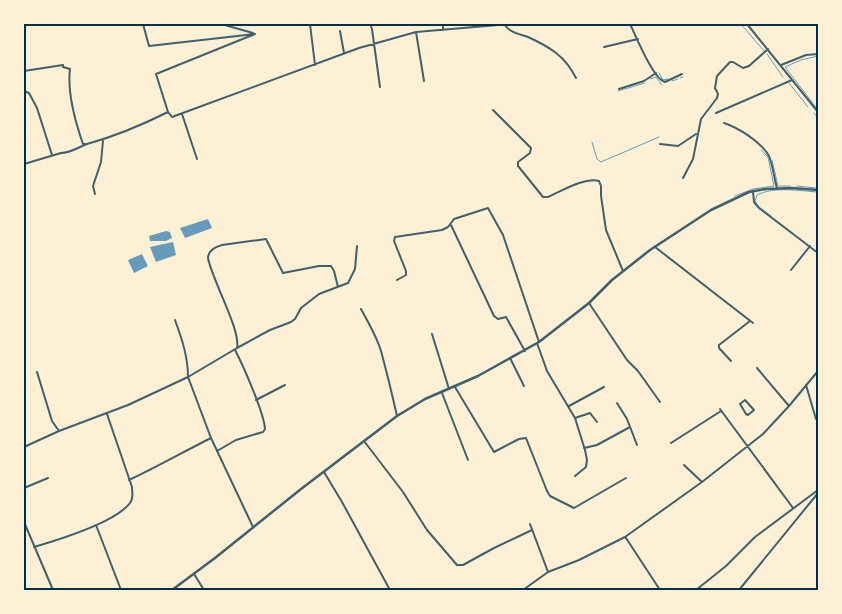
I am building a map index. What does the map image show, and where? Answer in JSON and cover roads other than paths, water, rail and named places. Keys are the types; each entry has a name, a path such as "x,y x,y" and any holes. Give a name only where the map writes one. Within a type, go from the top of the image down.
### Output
{"street":[{"path":"144,24 149,46 255,34"},
{"path":"221,24 255,34"},
{"path":"310,24 315,65"},
{"path":"370,24 380,87"},
{"path":"442,24 443,30"},
{"path":"504,24 513,33 542,44 564,58 576,78"},
{"path":"255,34 156,74 168,112 172,117 344,53 416,32 510,24"},
{"path":"630,24 656,73 663,82 682,74"},
{"path":"746,24 818,112"},
{"path":"340,32 344,53"},
{"path":"416,32 424,81"},
{"path":"604,46 638,40"},
{"path":"683,178 693,158 701,119 717,98 718,94 715,88 717,76 730,62 743,68 749,66 768,49"},
{"path":"781,65 806,55 818,54"},
{"path":"24,71 63,65 63,67 70,70 68,82 78,131 83,144 87,144"},
{"path":"619,89 644,81 656,73"},
{"path":"716,113 792,80"},
{"path":"24,91 29,93 37,108 52,156"},
{"path":"493,110 531,148 530,153 518,162 518,166 543,197 548,197 582,182 590,180 599,181 606,230 624,271"},
{"path":"24,164 66,153 87,144 103,141 168,112"},
{"path":"182,114 197,160"},
{"path":"724,123 740,129 768,154 777,188"},
{"path":"660,144 678,146 697,134"},
{"path":"95,194 93,186 101,162 103,141"},
{"path":"172,590 397,416 424,399 455,387 538,343 589,303 612,280 655,247 711,210 749,192 777,188 818,190"},
{"path":"753,192 754,202 759,208 818,253"},
{"path":"397,280 406,274 406,271 394,241 395,237 442,230 451,224 454,219 486,208 490,209 503,234 547,371 575,418 587,460 586,467 575,476"},
{"path":"451,224 494,316 498,319 506,317 525,351"},
{"path":"217,451 236,440 263,432 265,425 236,349 237,341 232,323 208,262 208,255 215,247 222,245 266,239 283,273 330,266 334,271 338,287"},
{"path":"24,447 188,377 209,363 270,330 291,322 295,319 301,308 320,294 348,283 355,269 357,246"},
{"path":"791,270 810,246"},
{"path":"655,247 753,323"},
{"path":"589,303 627,360 638,371 660,402"},
{"path":"361,309 381,350 397,416"},
{"path":"175,320 184,349 188,377 211,438 253,527"},
{"path":"731,361 719,348 719,345 750,321"},
{"path":"432,334 449,389"},
{"path":"510,358 524,386"},
{"path":"757,368 789,406"},
{"path":"523,590 548,572 579,560 625,537 702,482 763,434 818,370"},
{"path":"37,372 52,421 58,431"},
{"path":"256,400 285,385"},
{"path":"806,386 816,419"},
{"path":"455,387 494,452 519,439 526,438 552,498 574,508 626,478"},
{"path":"569,406 604,387"},
{"path":"442,392 468,460"},
{"path":"745,400 754,410 748,415 746,414 740,404 745,400"},
{"path":"617,403 637,445"},
{"path":"671,443 720,410 793,508"},
{"path":"34,547 67,538 118,513 130,503 133,496 129,480 107,413"},
{"path":"575,418 590,413 597,422"},
{"path":"584,448 597,445 630,427"},
{"path":"129,480 211,438"},
{"path":"364,441 403,492 427,530 458,565 463,565 532,530"},
{"path":"684,465 702,482"},
{"path":"324,472 390,590"},
{"path":"24,488 48,478"},
{"path":"696,590 726,566 755,537 818,491"},
{"path":"739,590 818,491"},
{"path":"24,522 53,590"},
{"path":"96,524 121,590"},
{"path":"530,524 548,572"},
{"path":"625,537 660,590"},
{"path":"194,574 204,590"}],"water":[{"path":"208,219 212,228 185,238 180,228"},
{"path":"166,231 170,232 172,238 166,241 150,241 149,236"},
{"path":"173,242 176,255 156,262 150,247"},
{"path":"142,254 148,266 134,273 128,260"}],"waterway":[{"path":"741,24 764,51"},
{"path":"767,54 783,77"},
{"path":"818,56 801,60 785,67 818,110"},
{"path":"659,73 663,80 668,79"},
{"path":"650,79 656,77 662,85"},
{"path":"672,81 678,79"},
{"path":"618,91 645,83"},
{"path":"789,83 808,107"},
{"path":"814,113 818,118"},
{"path":"592,142 597,159 601,162 659,137"},
{"path":"735,196 753,189 774,186 768,157 761,150"},
{"path":"772,160 778,186 790,186"},
{"path":"797,186 816,188"},
{"path":"757,204 755,201 757,195 764,192 787,190 818,192"},
{"path":"759,207 771,216"}]}
